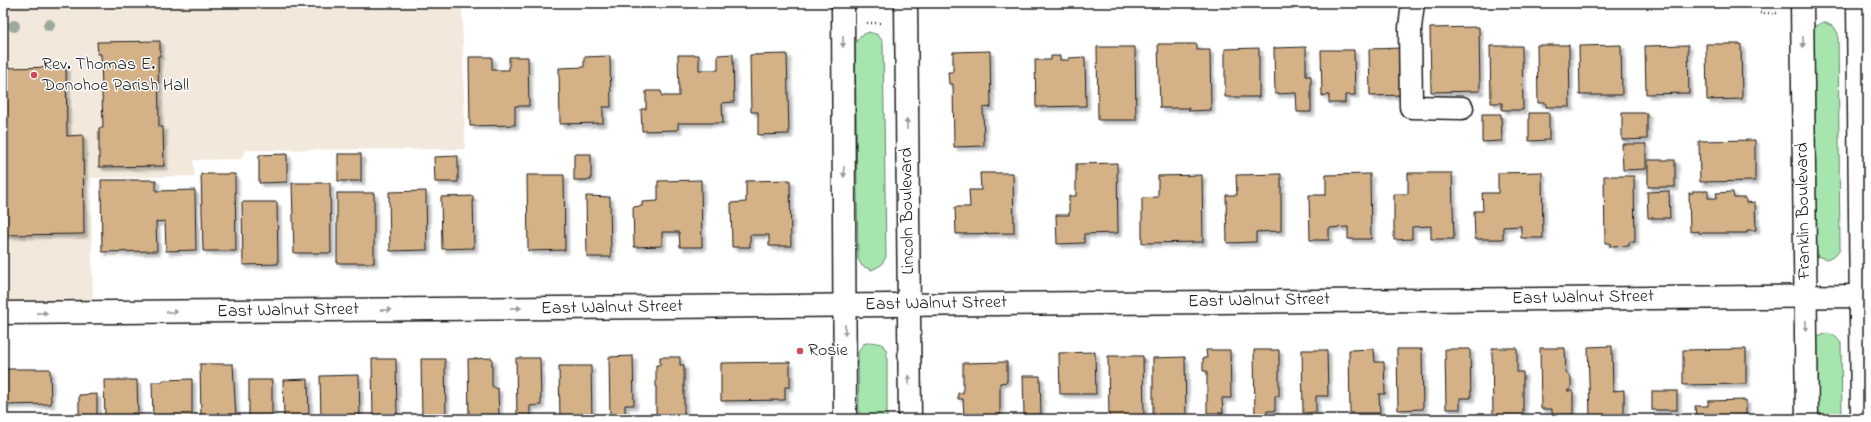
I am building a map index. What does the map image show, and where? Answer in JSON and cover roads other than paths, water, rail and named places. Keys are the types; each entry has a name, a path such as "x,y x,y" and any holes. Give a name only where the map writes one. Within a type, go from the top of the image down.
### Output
{"street":[{"path":"1414,3 1410,28 1411,107 1462,108"},
{"name":"Franklin Boulevard","path":"1802,3 1807,419"},
{"path":"1858,3 1864,296 1862,419"},
{"path":"843,13 845,419"},
{"name":"Lincoln Boulevard","path":"906,13 910,419"},
{"name":"East Walnut Street","path":"3,313 1864,296"}],"place":[{"name":"Rev. Thomas E. Donohoe Parish Hall","path":"34,75"},
{"name":"Rosie","path":"800,351"}]}
